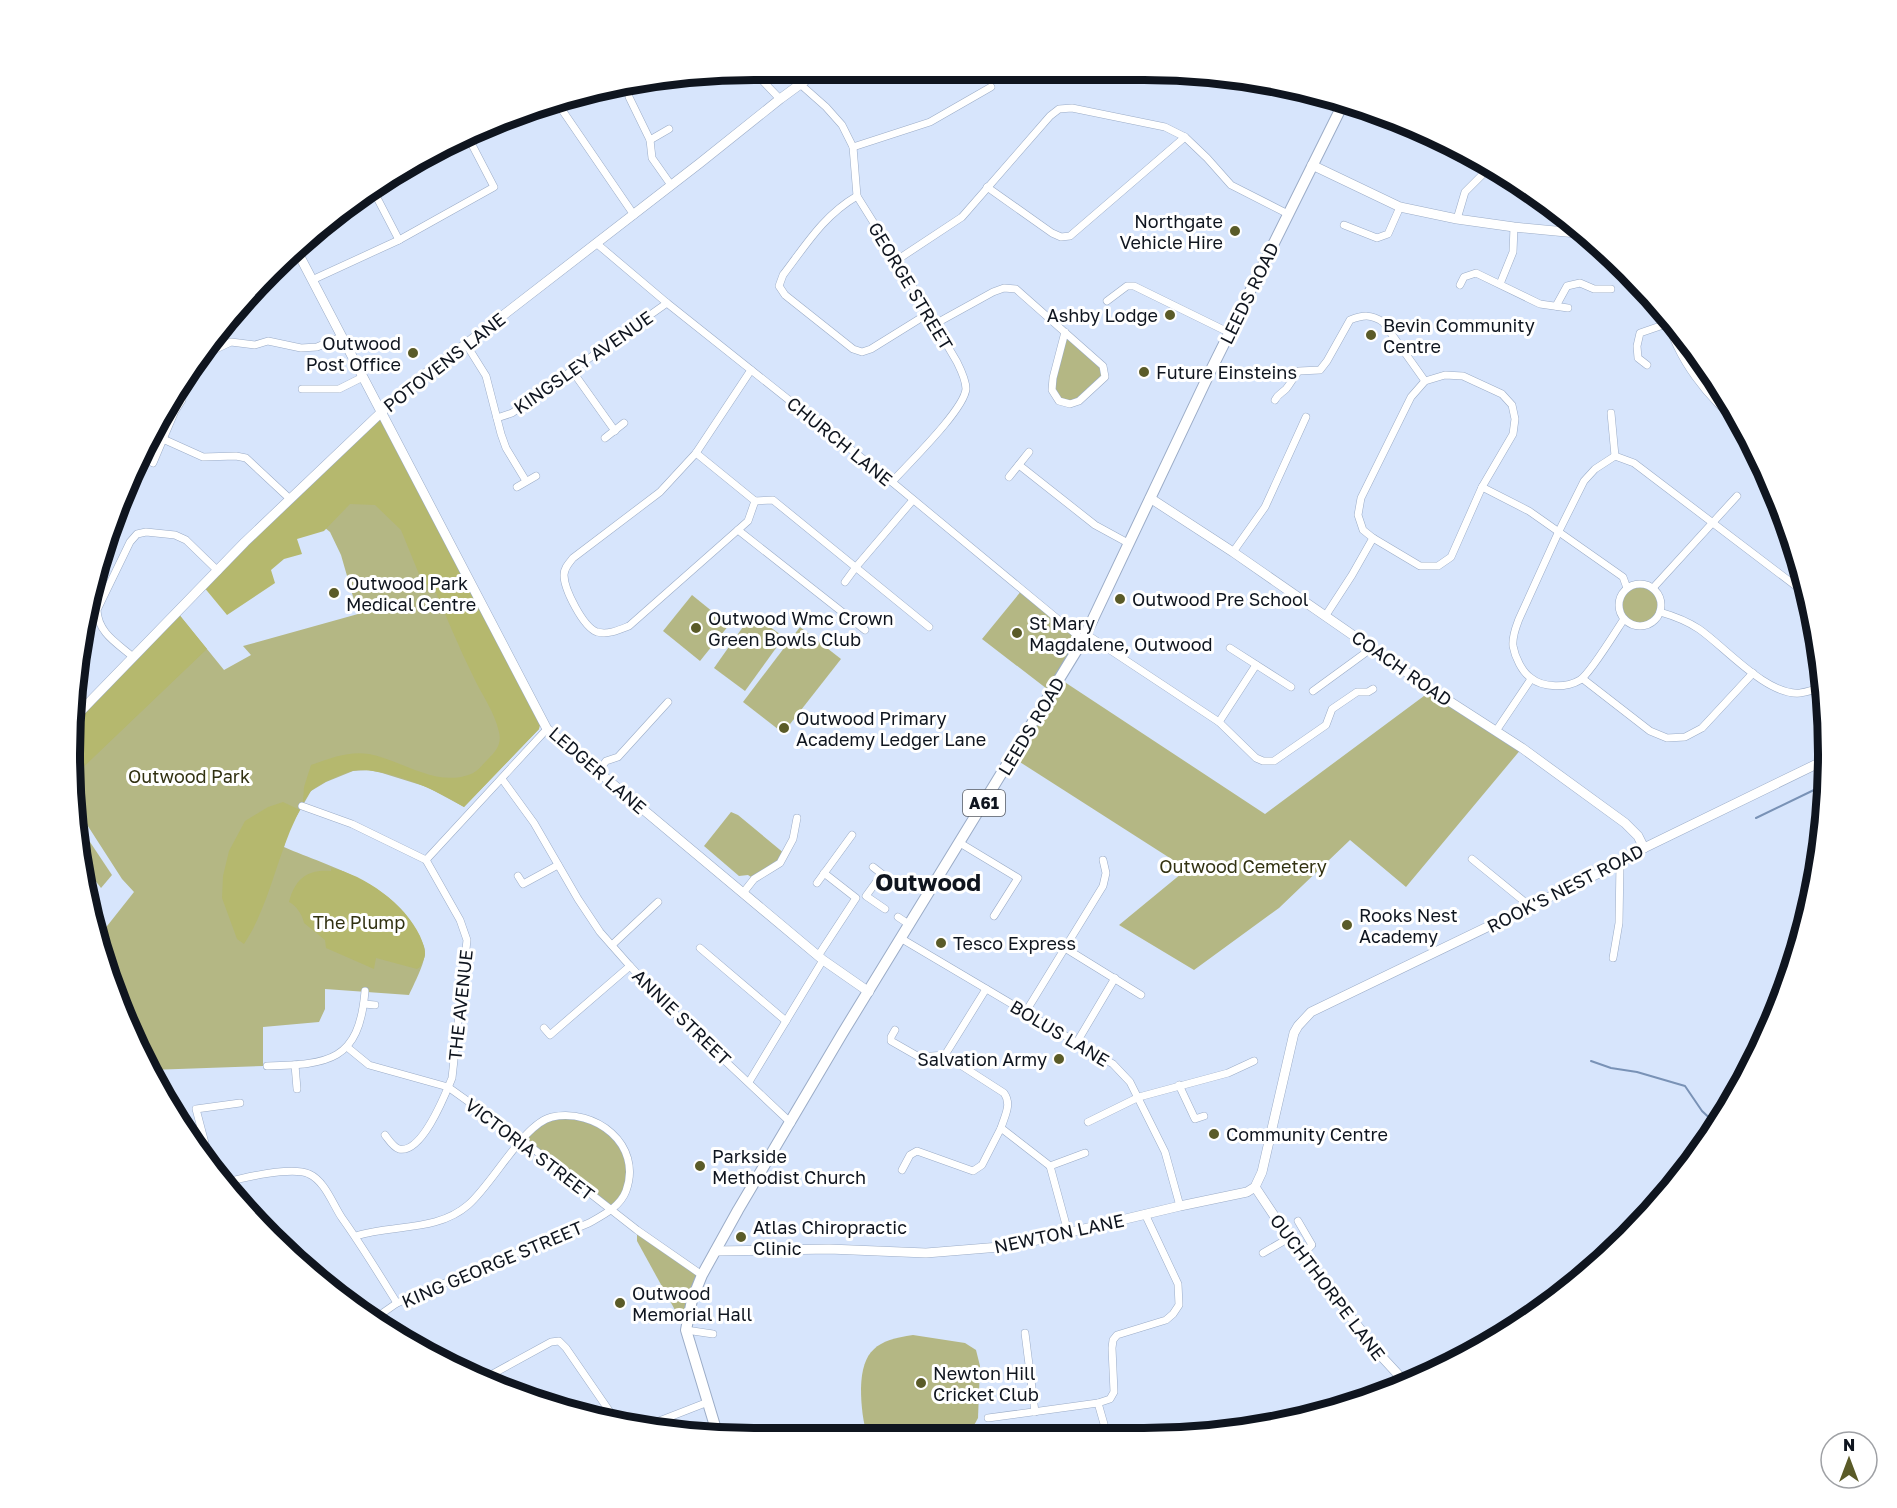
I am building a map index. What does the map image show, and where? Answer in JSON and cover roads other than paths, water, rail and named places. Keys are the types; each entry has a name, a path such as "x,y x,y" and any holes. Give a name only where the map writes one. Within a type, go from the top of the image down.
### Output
{"main road":[{"name":"LEEDS ROAD","path":"715,1427 686,1330 692,1300 702,1275 869,992 1084,637 1340,109"}],"street":[{"path":"762,80 780,99"},
{"name":"POTOVENS LANE","path":"81,711 244,542 411,384 466,344 806,80"},
{"name":"GEORGE STREET","path":"800,84 842,125 853,147 857,196 929,313 963,376 966,390 960,404 892,482"},
{"path":"853,147 930,122 991,87"},
{"path":"629,97 650,140 652,158 671,185"},
{"path":"560,108 634,214"},
{"path":"897,260 962,217 1050,116 1059,109 1072,108 1165,127 1185,137 1231,185 1288,214"},
{"path":"650,140 669,129"},
{"path":"987,187 1052,233 1061,237 1070,236 1185,137"},
{"path":"312,280 399,240 495,187 471,142"},
{"path":"1312,165 1400,207 1457,219 1570,232"},
{"path":"1457,219 1465,192 1484,173"},
{"path":"376,195 399,240"},
{"path":"857,196 827,217 783,275 779,286 785,295 853,350 862,352 871,349 929,313"},
{"path":"1344,225 1377,238 1388,234 1400,207"},
{"path":"1500,284 1513,252 1514,227"},
{"name":"CHURCH LANE","path":"596,243 667,303 1084,637 1219,722 1256,758 1263,761 1274,761 1326,725 1332,709 1357,692 1368,692 1373,689"},
{"name":"LEDGER LANE","path":"300,256 547,729 820,958 869,992"},
{"path":"1460,285 1464,277 1476,273 1540,304 1568,308"},
{"path":"1556,306 1567,286 1580,283 1594,289 1611,289"},
{"path":"1107,301 1124,287 1134,286 1230,333"},
{"path":"935,324 1004,288 1016,289 1065,332 1103,366 1105,377 1079,400 1070,404 1059,401 1052,390 1065,332"},
{"name":"KINGSLEY AVENUE","path":"497,418 512,413 573,372 667,303"},
{"path":"1275,400 1299,371 1320,370 1328,361 1350,320 1363,315 1374,316 1383,322 1425,381"},
{"path":"1647,365 1638,358 1637,346 1640,333 1662,323"},
{"path":"217,345 239,341 255,345 268,341 301,348 317,347 341,337"},
{"path":"1677,342 1683,356 1706,390 1717,401"},
{"path":"466,344 486,376 506,448 526,482"},
{"path":"751,370 696,453 660,492 573,558 566,566 564,576 587,626 597,632 612,633 629,626 748,521 755,501"},
{"path":"573,372 615,431"},
{"path":"1445,375 1463,376 1502,394 1512,405 1515,419 1513,434 1482,487 1451,557 1438,566 1420,566 1373,538 1363,530 1358,515 1361,498 1411,397 1425,381 1445,375"},
{"path":"302,389 339,389 363,377"},
{"path":"153,463 182,400"},
{"path":"1611,414 1615,456"},
{"path":"1233,552 1265,507 1306,417"},
{"path":"605,438 624,423"},
{"path":"163,439 202,457 246,458 290,499"},
{"path":"1009,477 1029,452"},
{"path":"696,453 755,501 773,500 929,627"},
{"path":"1615,456 1634,463 1797,587"},
{"path":"1615,456 1595,468 1584,482 1559,531 1514,633 1513,646 1520,665 1531,679 1556,686 1572,684 1583,678 1624,619"},
{"path":"1018,465 1095,525 1128,543"},
{"path":"517,487 536,476"},
{"path":"1482,487 1529,511 1559,531 1623,577 1627,588"},
{"path":"1653,588 1737,496"},
{"name":"COACH ROAD","path":"1150,498 1496,731 1625,823 1638,836 1644,848"},
{"path":"845,582 914,500"},
{"path":"738,530 866,630"},
{"path":"133,657 102,630 97,610 129,542 136,534 146,532 186,540 218,571"},
{"path":"1326,615 1373,538"},
{"path":"1640,584 1653,588 1660,599 1660,612 1652,622 1645,625 1631,624 1624,619 1619,609 1619,602 1627,588 1640,584"},
{"path":"1660,612 1681,619 1699,629 1753,673 1785,692 1798,693 1814,690"},
{"path":"1230,648 1291,687"},
{"path":"1313,691 1372,648"},
{"path":"1219,722 1256,665"},
{"path":"1583,678 1650,731 1667,738 1685,737 1702,728 1753,673"},
{"path":"1496,731 1531,679"},
{"path":"598,772 606,761 618,757 668,702"},
{"path":"302,806 352,825 426,860 547,729"},
{"name":"ROOK'S NEST ROAD","path":"1255,1187 1262,1172 1294,1033 1311,1012 1620,864 1644,848 1818,764"},
{"path":"502,779 534,824 600,932 630,966"},
{"path":"743,893 754,879 780,863 793,839 796,818"},
{"path":"818,883 852,835"},
{"path":"960,843 1018,878 994,916"},
{"path":"1472,859 1531,907"},
{"name":"THE AVENUE","path":"386,1136 399,1149 410,1147 424,1135 452,1078 467,940 460,920 426,860"},
{"path":"1025,1013 1103,886 1106,873 1103,860"},
{"path":"1613,958 1619,923 1620,864"},
{"path":"518,876 523,884 558,865"},
{"path":"873,867 882,874 866,896 885,909"},
{"path":"749,1082 856,898 824,873"},
{"path":"612,945 658,902"},
{"path":"898,917 910,925"},
{"name":"BOLUS LANE","path":"902,939 1113,1064 1130,1082 1139,1097 1165,1152 1179,1206"},
{"path":"700,948 786,1021"},
{"path":"1065,948 1141,995"},
{"name":"ANNIE STREET","path":"544,1028 550,1035 630,966 670,1009 791,1123"},
{"path":"1077,1042 1115,978"},
{"path":"945,1055 986,989"},
{"path":"267,1066 295,1065 336,1056 347,1047 356,1034 365,991"},
{"path":"364,1004 375,1005"},
{"path":"895,1030 891,1041 919,1057 945,1055 1004,1093 1008,1099 1008,1107 1001,1128 982,1165 973,1171 916,1151 910,1155 902,1170"},
{"name":"VICTORIA STREET","path":"347,1047 369,1065 448,1087 522,1140 611,1210 702,1275"},
{"path":"1088,1122 1139,1097 1228,1073 1254,1060"},
{"path":"295,1065 297,1089"},
{"path":"1179,1085 1195,1119 1204,1116"},
{"path":"205,1145 196,1109 240,1103"},
{"path":"356,1236 372,1231 420,1226 442,1220 468,1206 492,1180 535,1125 550,1117 568,1115 587,1118 605,1126 619,1140 627,1157 629,1174 625,1192 611,1210"},
{"path":"1001,1128 1050,1166 1068,1232"},
{"path":"1050,1166 1085,1153"},
{"path":"232,1181 290,1171 309,1174 321,1185 356,1236 397,1303"},
{"name":"NEWTON LANE","path":"715,1251 829,1249 926,1252 1012,1246 1239,1194 1255,1187"},
{"name":"OUCHTHORPE LANE","path":"1255,1187 1302,1255 1382,1357 1401,1377"},
{"name":"KING GEORGE STREET","path":"379,1315 397,1303 589,1223 611,1210"},
{"path":"988,1418 1098,1403 1110,1399 1114,1392 1113,1340 1117,1335 1166,1320 1179,1305 1178,1284 1145,1214"},
{"path":"1298,1221 1312,1245 1302,1255"},
{"path":"1263,1253 1289,1238"},
{"path":"686,1330 713,1334"},
{"path":"1025,1333 1035,1412"},
{"path":"490,1375 551,1342 560,1341 611,1413"},
{"path":"657,1422 708,1402"},
{"path":"1098,1403 1105,1428"}],"waterway":[{"path":"1756,818 1816,789"},
{"path":"1591,1061 1685,1086 1702,1111 1710,1119"}],"place":[{"name":"Northgate Vehicle Hire","path":"1235,231"},
{"name":"Ashby Lodge","path":"1170,315"},
{"name":"Bevin Community Centre","path":"1371,335"},
{"name":"Outwood Post Office","path":"413,353"},
{"name":"Future Einsteins","path":"1144,372"},
{"name":"Outwood Park Medical Centre","path":"334,593"},
{"name":"Outwood Pre School","path":"1120,599"},
{"name":"Outwood Wmc Crown Green Bowls Club","path":"696,628"},
{"name":"St Mary Magdalene, Outwood","path":"1017,633"},
{"name":"Outwood Primary Academy Ledger Lane","path":"784,728"},
{"name":"Rooks Nest Academy","path":"1347,925"},
{"name":"Tesco Express","path":"941,943"},
{"name":"Salvation Army","path":"1059,1059"},
{"name":"Community Centre","path":"1214,1134"},
{"name":"Parkside Methodist Church","path":"700,1166"},
{"name":"Atlas Chiropractic Clinic","path":"741,1237"},
{"name":"Outwood Memorial Hall","path":"620,1303"},
{"name":"Newton Hill Cricket Club","path":"921,1383"}],"district":[{"name":"Outwood","path":"928,881"}],"park label":[{"name":"Outwood Park","path":"189,776"},
{"name":"Outwood Cemetery","path":"1243,866"},
{"name":"The Plump","path":"359,922"}]}
